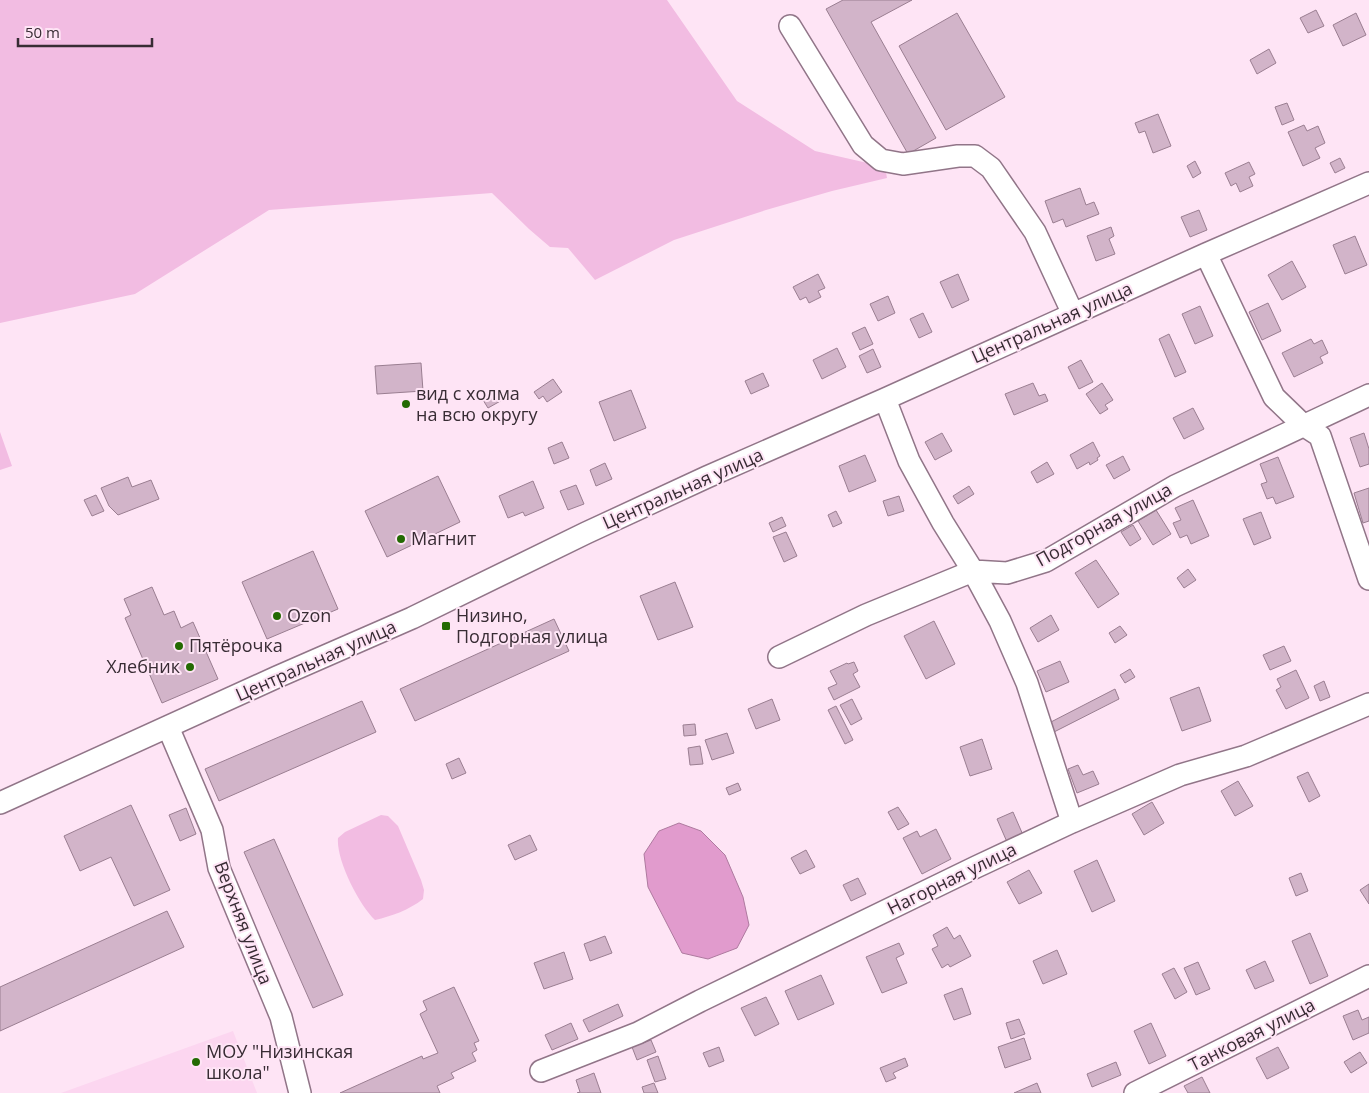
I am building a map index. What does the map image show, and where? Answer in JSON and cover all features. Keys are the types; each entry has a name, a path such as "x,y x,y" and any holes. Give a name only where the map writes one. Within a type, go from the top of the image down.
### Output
{"street":[{"path":"790,26 863,145 881,160 903,164 958,156 975,156 991,168 1035,232 1073,314"},
{"name":"Центральная улица","path":"0,803 412,618 586,533 707,477 1369,182"},
{"path":"1206,254 1274,397 1303,425 1320,436 1369,579"},
{"name":"Подгорная улица","path":"779,657 866,616 973,572 1007,573 1046,561 1175,486 1369,395"},
{"path":"885,399 909,461 943,524 973,572 1000,621 1027,683 1072,822"},
{"name":"Нагорная улица","path":"541,1071 638,1033 717,992 1072,822 1180,775 1246,756 1369,704"},
{"name":"Верхняя улица","path":"168,727 212,830 219,868 281,1017 300,1093"},
{"name":"Танковая улица","path":"1135,1093 1369,976"}],"shaded area":[{"path":"0,0 667,0 737,101 815,151 885,167 887,178 766,210 674,240 595,280 568,248 550,247 492,193 269,210 135,294 0,323"},
{"path":"0,432 12,466 0,470"},
{"path":"381,815 388,816 398,826 424,890 423,899 412,906 375,920 362,904 350,882 338,847 338,838 345,832"},
{"path":"679,823 701,831 725,855 743,897 749,925 737,948 708,959 682,953 648,887 644,854 659,831"},
{"name":"МОУ \"Низинская школа\"","path":"233,1031 257,1093 61,1093"}],"building":[{"path":"843,0 912,0 871,22 936,138 908,154 826,9"},
{"path":"1316,10 1324,26 1308,33 1300,18"},
{"path":"957,13 1005,97 946,130 899,46"},
{"path":"1356,13 1366,35 1343,46 1333,25"},
{"path":"1269,49 1276,63 1257,74 1250,60"},
{"path":"1287,103 1294,120 1282,125 1275,107"},
{"path":"1158,114 1171,146 1153,153 1145,131 1139,133 1135,123"},
{"path":"1304,125 1307,131 1318,126 1325,143 1315,148 1320,158 1303,166 1288,132"},
{"path":"1340,158 1345,168 1335,173 1330,163"},
{"path":"1195,161 1201,173 1193,178 1187,166"},
{"path":"1249,162 1255,174 1249,177 1253,186 1240,192 1236,183 1231,186 1225,173"},
{"path":"1080,188 1086,205 1094,202 1099,214 1066,227 1063,219 1053,223 1045,201"},
{"path":"1199,210 1207,230 1190,237 1181,217"},
{"path":"1111,227 1114,236 1109,239 1115,254 1096,261 1087,236"},
{"path":"1355,236 1367,265 1345,274 1333,245"},
{"path":"1292,261 1306,287 1282,300 1268,275"},
{"path":"818,274 825,288 818,291 821,297 809,303 806,297 800,300 793,287"},
{"path":"958,274 969,300 952,308 940,282"},
{"path":"888,296 895,313 878,321 870,304"},
{"path":"1268,303 1281,331 1262,340 1249,312"},
{"path":"1200,306 1213,336 1195,344 1182,314"},
{"path":"923,313 932,332 919,338 910,319"},
{"path":"865,327 873,344 860,350 852,333"},
{"path":"1169,334 1186,372 1175,377 1159,339"},
{"path":"1311,339 1314,344 1322,340 1328,353 1320,357 1323,363 1294,377 1282,353"},
{"path":"837,348 846,367 822,379 813,360"},
{"path":"873,349 881,367 867,373 859,356"},
{"path":"1081,360 1093,382 1079,389 1068,367"},
{"path":"421,363 423,391 377,394 375,366"},
{"path":"763,373 769,386 751,394 745,381"},
{"path":"553,379 562,392 547,402 543,396 539,399 534,392"},
{"path":"1033,383 1039,396 1045,394 1048,401 1014,415 1005,394"},
{"path":"1102,383 1113,400 1105,405 1108,409 1100,414 1086,394"},
{"path":"631,390 646,428 614,441 599,402"},
{"path":"500,391 504,399 488,408 483,400"},
{"path":"1193,408 1204,429 1184,439 1173,418"},
{"path":"942,433 952,451 935,460 925,442"},
{"path":"1364,433 1369,449 1369,464 1360,467 1350,438"},
{"path":"562,442 569,458 554,464 548,448"},
{"path":"1093,442 1100,456 1097,458 1098,460 1090,465 1089,462 1077,469 1070,455"},
{"path":"865,455 876,481 849,492 839,466"},
{"path":"1123,456 1130,470 1114,479 1106,465"},
{"path":"1278,457 1294,497 1276,504 1273,497 1267,499 1261,484 1267,482 1260,464"},
{"path":"1047,462 1054,474 1037,483 1031,472"},
{"path":"605,463 612,479 596,486 590,470"},
{"path":"438,476 460,522 387,557 365,511"},
{"path":"128,477 132,487 151,480 159,499 118,515 109,506 101,488"},
{"path":"533,481 544,508 525,516 523,512 508,518 499,496"},
{"path":"576,485 584,504 568,510 560,491"},
{"path":"969,486 974,494 958,504 953,496"},
{"path":"1369,488 1369,521 1363,523 1354,493"},
{"path":"96,495 104,511 92,516 84,500"},
{"path":"899,496 904,511 888,516 883,501"},
{"path":"1193,500 1209,536 1191,544 1187,535 1180,538 1173,523 1181,520 1175,508"},
{"path":"1156,510 1171,534 1153,545 1138,521"},
{"path":"836,511 842,523 833,527 828,515"},
{"path":"1261,512 1271,538 1254,545 1243,519"},
{"path":"782,517 786,526 773,532 769,523"},
{"path":"1133,525 1141,539 1130,546 1121,532"},
{"path":"786,532 797,556 784,562 773,537"},
{"path":"313,551 338,609 267,639 242,582"},
{"path":"1096,560 1119,594 1098,608 1075,573"},
{"path":"1188,569 1196,580 1184,588 1177,578"},
{"path":"675,582 693,627 658,640 640,596"},
{"path":"152,587 164,615 174,611 181,628 193,622 218,679 162,703 125,618 131,615 124,599"},
{"path":"1051,615 1059,630 1038,642 1030,628"},
{"path":"554,619 569,651 415,721 400,689"},
{"path":"934,621 955,664 926,679 904,636"},
{"path":"1120,626 1127,635 1115,643 1109,633"},
{"path":"1284,646 1291,661 1270,670 1263,655"},
{"path":"1060,661 1069,682 1046,692 1037,671"},
{"path":"854,662 858,671 853,674 860,687 834,700 828,688 837,684 830,671 847,663"},
{"path":"1130,669 1135,677 1125,683 1120,675"},
{"path":"1296,670 1309,698 1286,709 1276,690 1281,687 1277,679"},
{"path":"1324,681 1330,697 1320,701 1314,686"},
{"path":"1199,687 1211,721 1182,731 1170,698"},
{"path":"1115,689 1119,699 1054,732 1049,723"},
{"path":"772,699 780,720 756,729 748,709"},
{"path":"852,699 862,719 851,725 840,705"},
{"path":"362,701 376,732 219,801 205,769"},
{"path":"836,706 853,740 845,744 828,710"},
{"path":"695,724 696,735 684,736 683,725"},
{"path":"727,733 734,753 712,760 705,740"},
{"path":"982,739 992,769 970,776 960,747"},
{"path":"700,746 703,764 690,765 688,748"},
{"path":"459,758 466,773 452,779 446,764"},
{"path":"1078,765 1083,775 1093,771 1099,784 1077,793 1068,769"},
{"path":"1308,772 1320,796 1309,802 1297,777"},
{"path":"1238,781 1253,806 1235,816 1221,791"},
{"path":"738,783 741,790 729,795 726,788"},
{"path":"1152,802 1164,823 1144,835 1132,814"},
{"path":"131,805 170,890 134,906 111,857 80,871 64,836"},
{"path":"898,807 909,824 898,830 888,812"},
{"path":"186,808 196,834 180,841 169,815"},
{"path":"1013,812 1023,835 1007,842 997,819"},
{"path":"936,829 951,859 922,874 903,838 917,831 920,837"},
{"path":"530,835 537,850 515,860 508,845"},
{"path":"274,839 343,995 313,1008 244,852"},
{"path":"806,850 815,867 800,874 791,858"},
{"path":"1097,860 1115,901 1092,912 1074,871"},
{"path":"1029,870 1042,893 1019,904 1007,882"},
{"path":"1301,873 1308,891 1296,896 1289,878"},
{"path":"858,878 866,894 851,901 843,885"},
{"path":"1369,884 1369,904 1360,890"},
{"path":"167,911 184,947 0,1031 0,987"},
{"path":"947,927 954,939 960,935 971,956 950,967 948,964 942,968 932,949 938,946 933,935"},
{"path":"1310,933 1328,976 1310,984 1292,941"},
{"path":"605,936 612,953 590,961 584,944"},
{"path":"899,943 904,954 896,958 907,983 882,993 866,957"},
{"path":"1057,950 1067,974 1043,984 1033,961"},
{"path":"564,952 573,979 544,989 534,963"},
{"path":"1265,961 1274,981 1255,989 1246,970"},
{"path":"1198,962 1210,989 1196,995 1184,968"},
{"path":"1174,968 1187,992 1175,999 1162,974"},
{"path":"821,975 834,1004 798,1020 785,991"},
{"path":"454,987 479,1041 474,1043 477,1050 472,1053 476,1061 451,1073 454,1078 437,1086 440,1093 340,1093 422,1056 423,1059 438,1053 420,1014 427,1010 423,1001"},
{"path":"962,988 971,1014 954,1020 944,995"},
{"path":"766,997 779,1024 755,1036 741,1008"},
{"path":"618,1004 623,1016 589,1032 583,1020"},
{"path":"1358,1010 1362,1020 1369,1017 1369,1033 1353,1040 1343,1016"},
{"path":"1019,1019 1025,1034 1011,1039 1006,1023"},
{"path":"571,1023 578,1039 552,1050 545,1035"},
{"path":"1151,1023 1166,1056 1149,1064 1134,1031"},
{"path":"1024,1038 1031,1059 1005,1068 998,1047"},
{"path":"651,1040 656,1052 637,1060 632,1047"},
{"path":"719,1047 724,1061 709,1067 703,1053"},
{"path":"1278,1047 1289,1068 1267,1079 1256,1058"},
{"path":"1360,1052 1367,1063 1351,1073 1344,1062"},
{"path":"658,1056 666,1079 655,1082 647,1060"},
{"path":"905,1058 908,1066 893,1073 896,1078 886,1082 880,1068"},
{"path":"1116,1062 1121,1075 1092,1087 1087,1074"},
{"path":"594,1073 601,1093 577,1093 580,1092 576,1080"},
{"path":"1202,1077 1210,1093 1188,1093 1184,1086"},
{"path":"654,1083 658,1093 644,1093 642,1087"},
{"path":"1037,1083 1041,1093 1014,1093"}],"place":[{"name":"вид с холма на всю округу","path":"406,404"},
{"name":"Магнит","path":"401,539"},
{"name":"Ozon","path":"277,616"},
{"name":"Низино, Подгорная улица","path":"446,626"},
{"name":"Пятёрочка","path":"179,646"},
{"name":"Хлебник","path":"190,667"},
{"name":"МОУ \"Низинская школа\"","path":"196,1062"}]}
